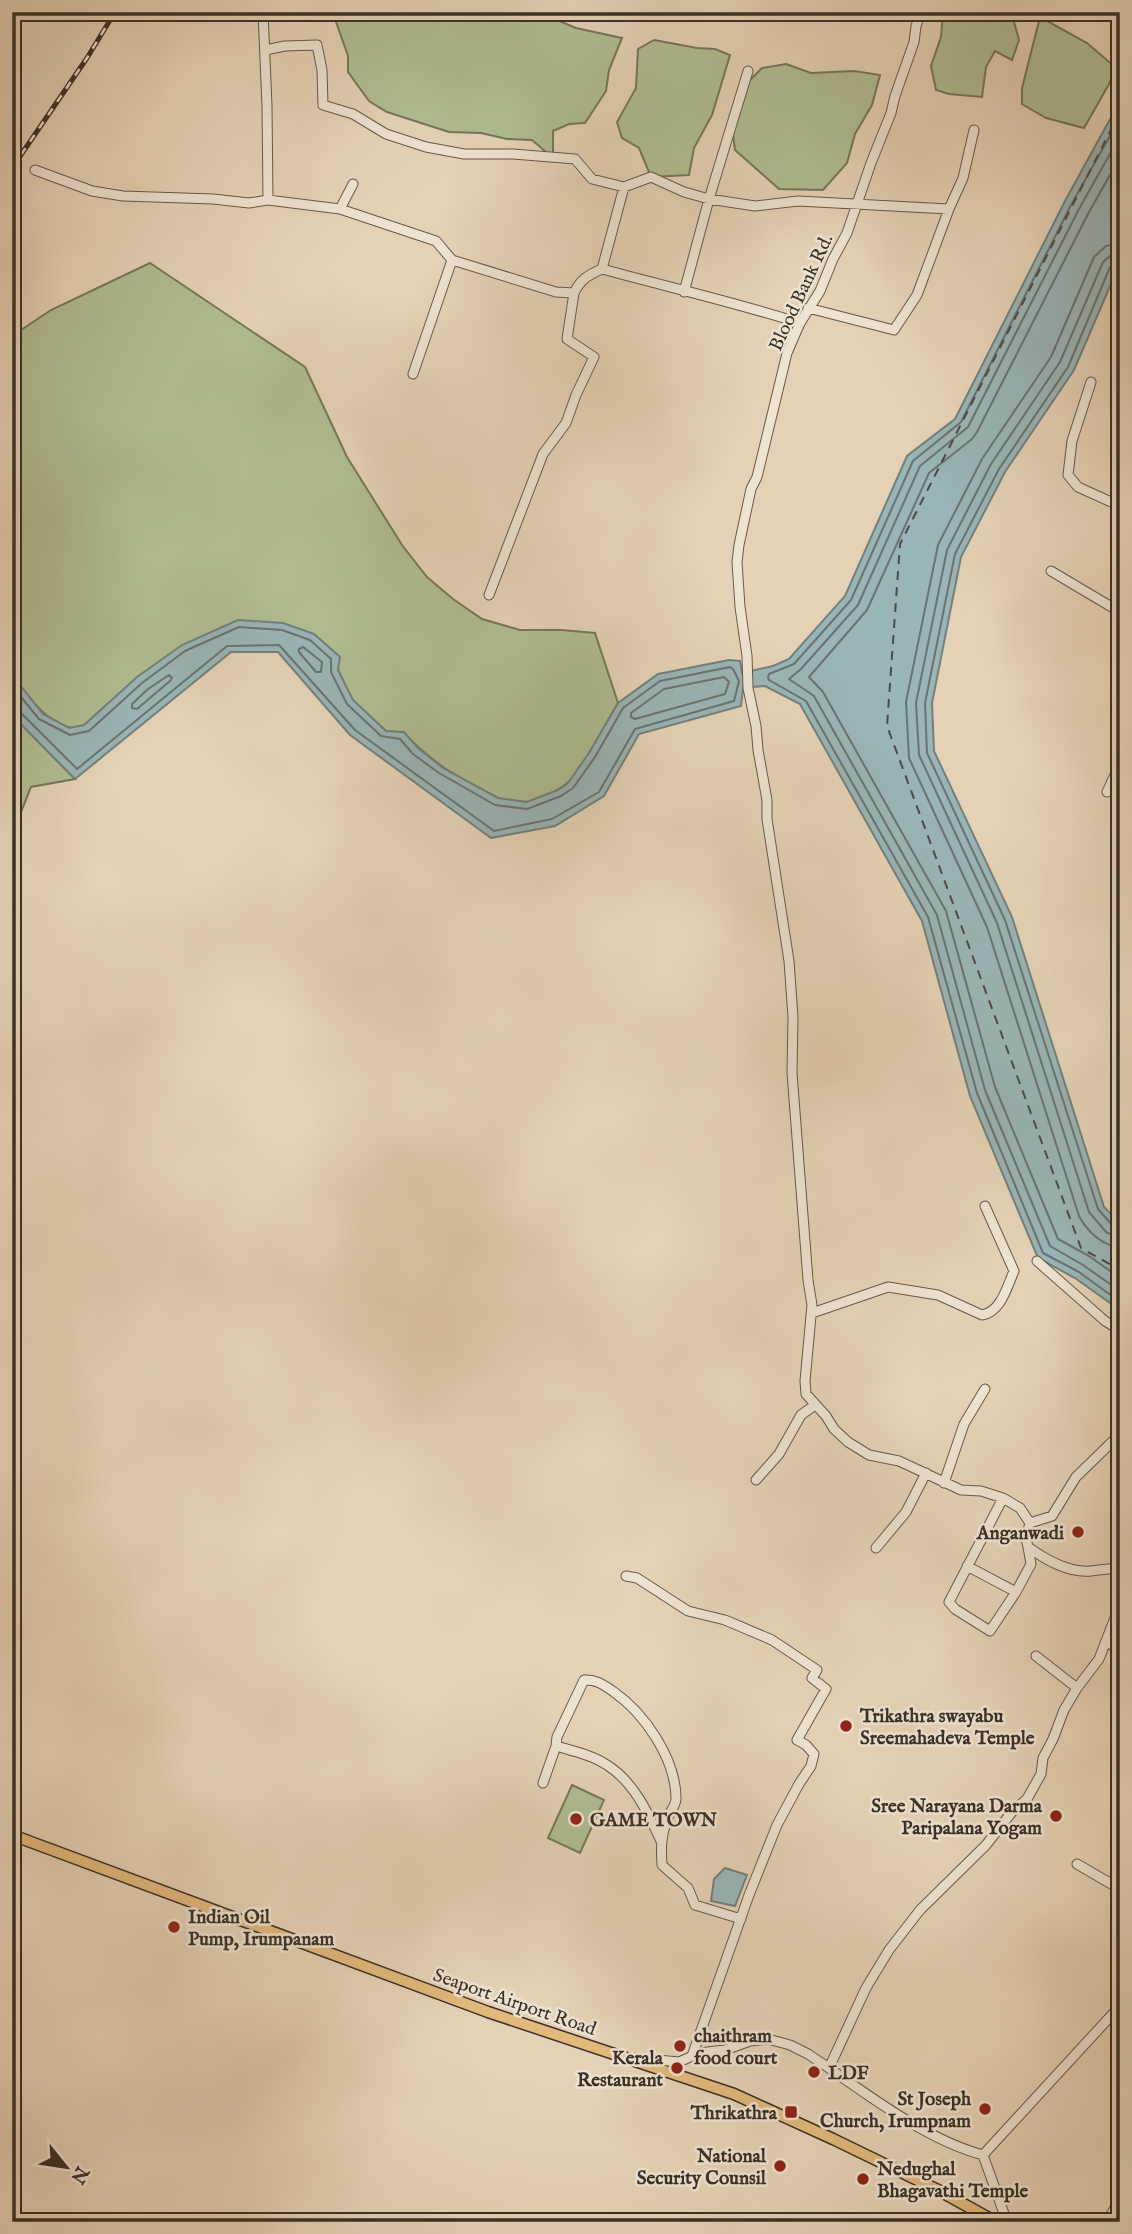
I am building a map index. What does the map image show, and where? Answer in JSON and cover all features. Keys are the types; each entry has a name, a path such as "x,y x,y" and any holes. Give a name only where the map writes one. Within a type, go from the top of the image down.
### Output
{"main road":[{"name":"Seaport Airport Road","path":"12,1835 488,2012 734,2094 938,2190 996,2222"}],"street":[{"path":"263,12 268,106 268,200"},
{"path":"904,12 920,14"},
{"path":"1044,12 1061,16"},
{"name":"Blood Bank Rd.","path":"815,1405 806,1394 805,1381 812,1313 792,1073 793,1017 789,961 767,820 767,800 756,726 748,688 737,562 751,489 757,477 787,353 847,233 891,113 914,42 920,14"},
{"path":"265,50 285,46 317,46 322,70 323,105 353,114 386,134 426,147 464,154 513,154 575,159 592,179 624,187 651,177 684,192 709,199 755,206 798,201 949,209"},
{"path":"684,292 748,71"},
{"path":"808,308 894,330 917,295 963,178 974,130"},
{"path":"35,170 92,191 123,196 249,203 268,200 340,209 436,241 452,260 556,292 574,293"},
{"path":"340,209 353,184"},
{"path":"601,269 624,187"},
{"path":"413,374 452,260"},
{"path":"489,595 543,454 566,423 594,357 567,339 574,293 585,277 601,269 742,305 800,323"},
{"path":"1091,382 1072,440 1068,475 1078,486 1120,506"},
{"path":"1051,571 1120,612"},
{"path":"1107,792 1120,764"},
{"path":"812,1313 888,1287 938,1295 982,1315 989,1314 997,1307 1014,1271 985,1206"},
{"path":"1037,1261 1105,1321 1120,1330"},
{"path":"944,1483 964,1424 985,1388"},
{"path":"756,1480 779,1454 801,1415 815,1405 834,1429 869,1455 899,1461 961,1490 981,1491 1003,1498 1020,1508 1030,1523 1026,1538 1031,1564 990,1631 955,1609 949,1602 1003,1498"},
{"path":"1030,1523 1052,1516 1076,1478 1120,1432"},
{"path":"876,1548 906,1512 926,1473"},
{"path":"1028,1547 1045,1559 1071,1569 1120,1569"},
{"path":"967,1566 1016,1592"},
{"path":"626,1576 637,1578 688,1611 725,1620 772,1640 817,1670 812,1678 826,1689 797,1740 814,1754 811,1766 777,1825 692,2056"},
{"path":"829,2068 866,1988 889,1951 920,1910 986,1845 1012,1812 1027,1799 1041,1774 1043,1758 1064,1710 1099,1659 1120,1605"},
{"path":"1106,1642 1120,1649"},
{"path":"1036,1656 1077,1688"},
{"path":"542,1783 557,1737 584,1680 593,1679 604,1685 626,1700 645,1720 673,1776 677,1800 667,1818 661,1841 662,1865 688,1888 695,1905 741,1919"},
{"path":"556,1746 608,1765 629,1784 661,1841"},
{"path":"650,1818 667,1818"},
{"path":"1077,1864 1120,1889"},
{"path":"983,2155 1120,2006"},
{"path":"623,2057 680,2062 699,2053 725,2050 750,2041 768,2039 799,2049 885,2107 963,2150 983,2155"},
{"path":"983,2155 1007,2222"},
{"path":"1107,2222 1120,2199"}],"green space":[{"path":"336,12 538,12 576,28 622,38 609,70 606,91 585,123 569,124 553,131 553,158 532,140 449,132 387,112 369,101 348,72 348,56 335,19"},
{"path":"943,12 994,12 1013,18 1019,40 1012,60 995,51 986,67 982,97 936,90 931,66 941,37"},
{"path":"1040,17 1087,43 1115,67 1109,84 1084,128 1046,118 1022,104 1022,88"},
{"path":"654,40 715,49 730,55 712,115 694,148 689,175 651,177 639,148 622,138 617,122 636,88 638,49"},
{"path":"786,64 811,73 854,71 880,75 872,105 855,134 847,163 823,190 779,189 735,150 731,118 738,92 762,68"},
{"path":"150,263 305,367 347,457 402,545 427,577 453,599 482,619 520,630 595,633 618,703 587,757 566,784 548,795 527,802 496,797 461,779 404,733 386,731 352,700 338,670 283,623 104,708 83,726 73,728 52,720 25,693 12,675 12,336 51,310"},
{"path":"12,715 75,779 31,787 12,835"},
{"name":"GAME TOWN","path":"572,1785 604,1800 580,1853 548,1838"}],"water":[{"path":"1120,101 1120,263 1074,370 1005,472 961,557 932,703 934,751 1012,917 1104,1207 1120,1223 1120,1310 1075,1278 1038,1258 970,1096 922,921 800,704 765,686 743,688 741,706 639,734 604,796 555,826 491,838 350,735 278,652 231,652 75,779 12,715 12,675 43,714 69,728 84,725 137,677 182,645 238,620 283,623 314,634 340,657 338,670 353,700 386,731 404,732 418,748 443,768 498,798 527,802 558,790 568,783 589,753 618,703 658,674 729,660 740,661 742,673 773,666 789,659 845,596 907,456 955,419 1065,201"},
{"path":"725,1868 747,1875 735,1906 711,1901 714,1879"}],"ferry route":[{"path":"1120,112 900,544 887,726 1081,1248 1120,1270"}],"railway":[{"path":"12,168 115,12"}],"place":[{"name":"Anganwadi","path":"1078,1532"},
{"name":"Trikathra swayabu Sreemahadeva Temple","path":"846,1726"},
{"name":"Sree Narayana Darma Paripalana Yogam","path":"1056,1816"},
{"name":"GAME TOWN","path":"576,1819"},
{"name":"Indian Oil Pump, Irumpanam","path":"174,1927"},
{"name":"chaithram food court","path":"680,2046"},
{"name":"Kerala Restaurant","path":"677,2068"},
{"name":"LDF","path":"814,2072"},
{"name":"St Joseph Church, Irumpnam","path":"985,2109"},
{"name":"Thrikathra","path":"791,2112"},
{"name":"National Security Counsil","path":"780,2166"},
{"name":"Nedughal Bhagavathi Temple","path":"863,2179"}]}
